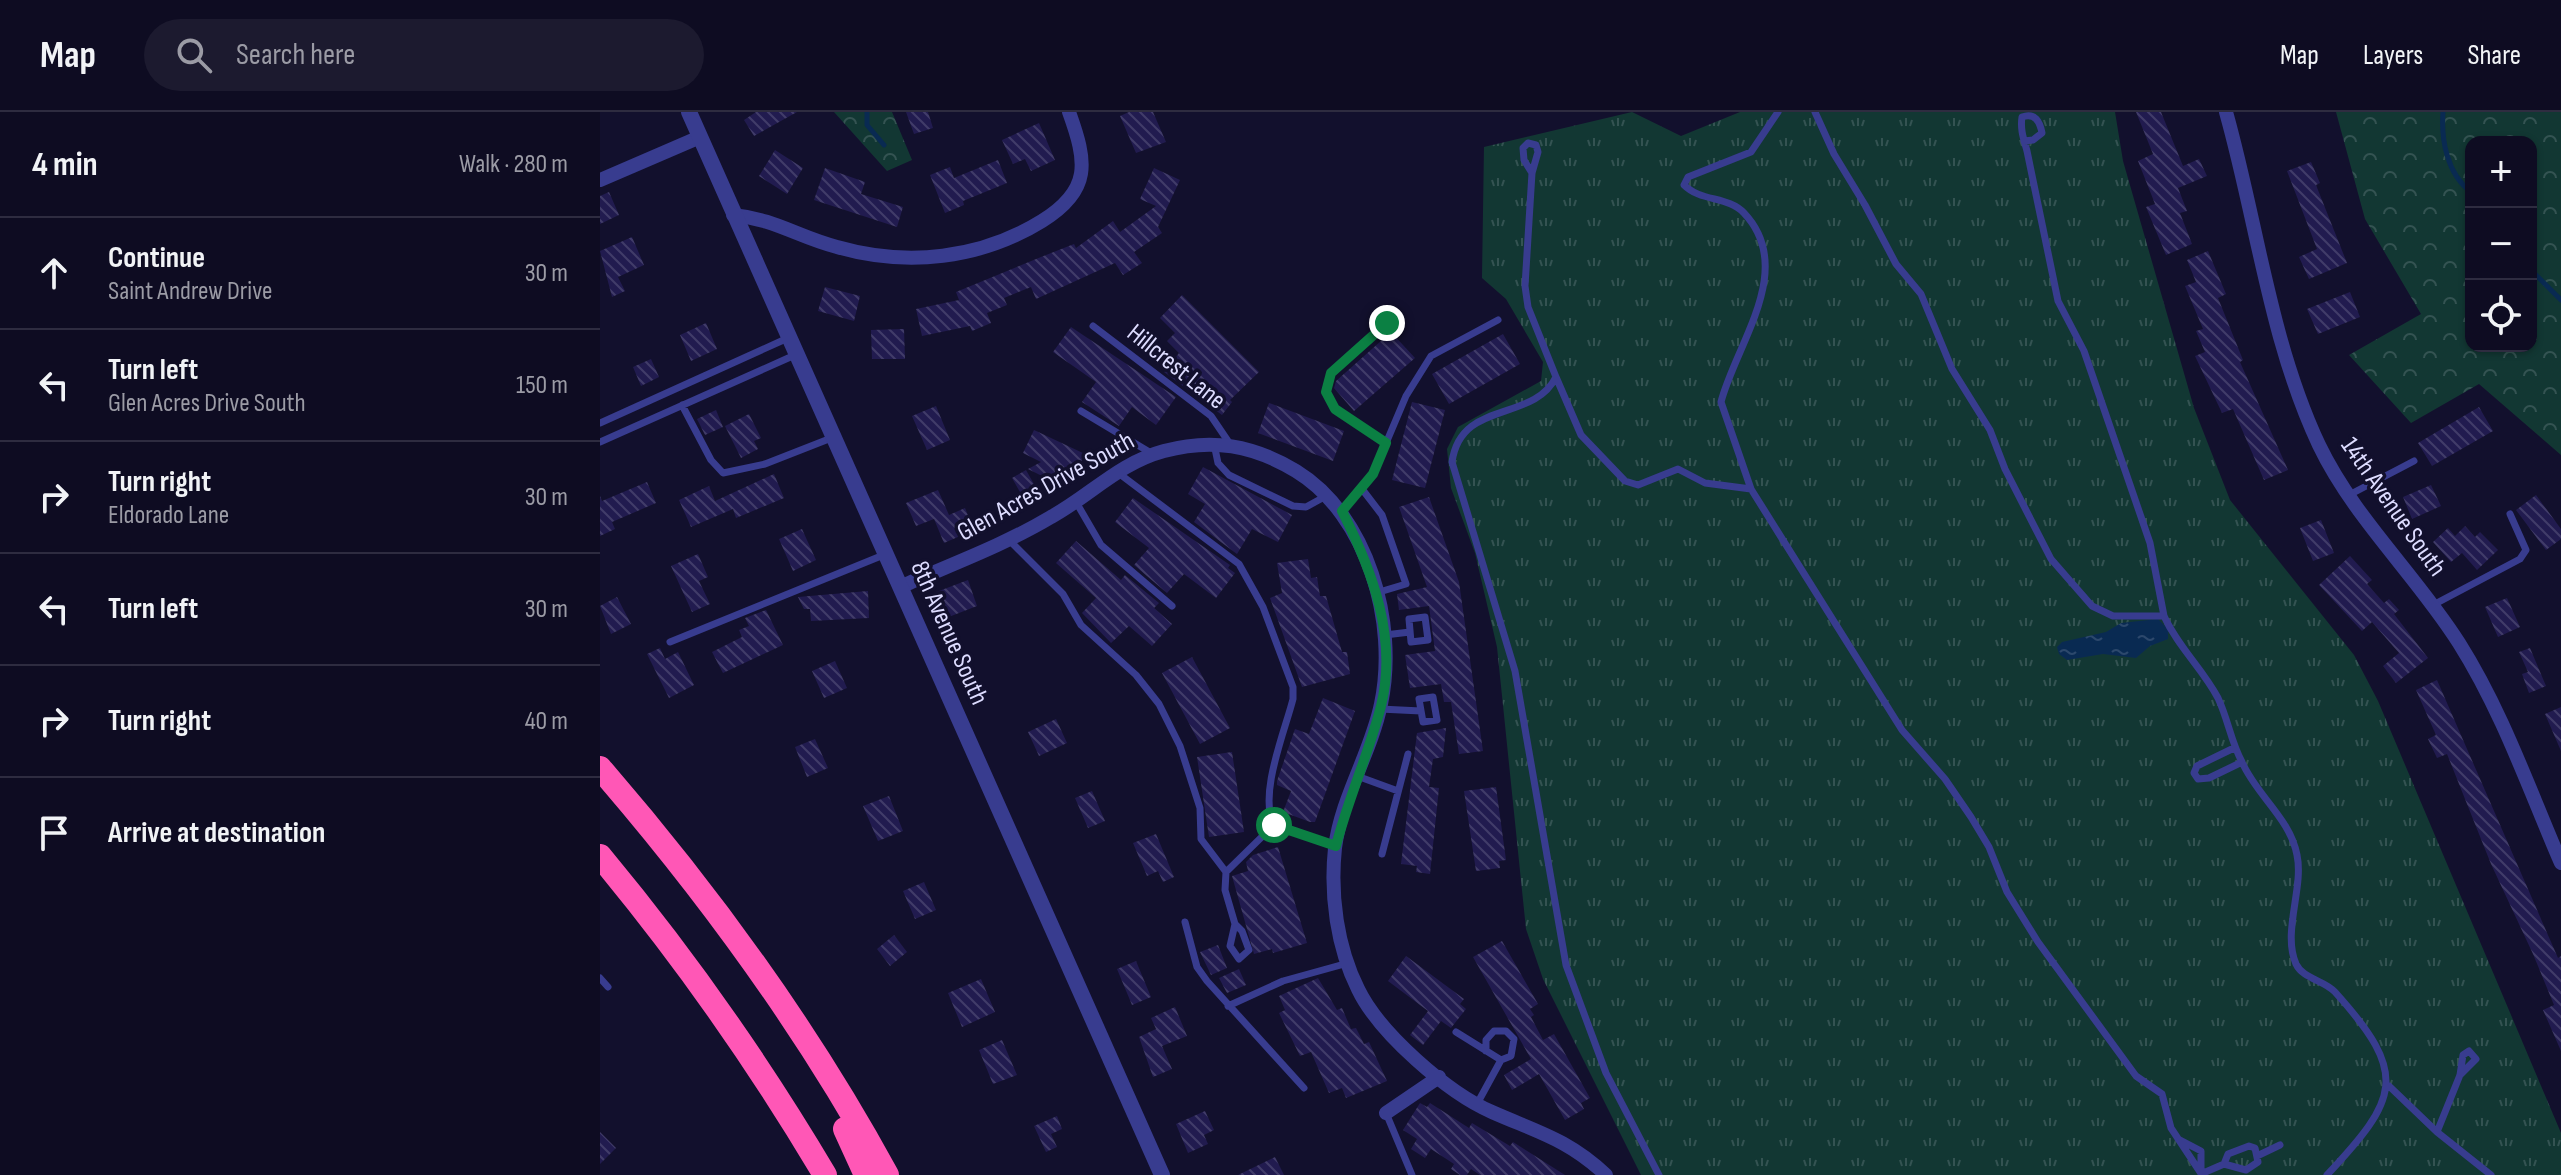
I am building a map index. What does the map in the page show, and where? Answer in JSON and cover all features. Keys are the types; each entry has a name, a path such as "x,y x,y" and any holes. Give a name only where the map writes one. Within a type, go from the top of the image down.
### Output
{"highway":[{"path":"600,768 661,839 783,1000 847,1102 887,1175"},
{"path":"600,856 667,936 712,998 825,1175"},
{"path":"736,940 804,1053 866,1175"}],"street":[{"name":"8th Avenue South","path":"689,112 1162,1175"},
{"path":"733,215 765,218 837,247 893,256 935,258 993,245 1030,229 1061,209 1076,193 1083,169 1082,147 1069,112"},
{"name":"14th Avenue South","path":"2226,112 2293,377 2318,443 2349,495 2458,641 2486,692 2561,863"},
{"path":"600,180 700,137"},
{"name":"Glen Acres Drive South","path":"902,586 1009,540 1076,502 1116,471 1153,455 1189,445 1230,444 1254,449 1312,481 1342,511 1363,552 1385,635 1386,668 1380,709 1336,846 1334,898 1348,963 1374,1016 1397,1043 1476,1105 1550,1134 1606,1175"},
{"path":"1386,1113 1439,1077"}],"lane":[{"path":"1778,112 1751,152 1688,177 1684,185 1702,197 1733,204 1744,212 1765,245 1766,263 1756,316 1721,402 1751,489 1902,730 1945,779 1971,817 1989,847 2007,892 2038,942 2136,1076 2162,1094 2171,1128 2202,1175"},
{"path":"1815,112 1834,154 1896,264 1921,294 1952,369 1990,430 2005,469 2051,559 2092,606 2113,616 2164,616"},
{"path":"2024,141 2048,238 2058,301 2084,351 2150,543 2152,571 2164,616 2181,649 2201,669 2217,698 2251,785 2280,818 2297,852 2299,865 2292,912 2296,964 2303,973 2333,990 2371,1042 2387,1071 2389,1086 2377,1116 2327,1175"},
{"path":"1532,173 1525,286 1528,307 1573,424 1625,481 1638,485 1678,469 1705,483 1751,489"},
{"path":"1342,511 1362,489 1417,374 1431,356 1498,320"},
{"path":"1386,443 1335,409 1326,392 1331,373 1387,323"},
{"name":"Hillcrest Lane","path":"1093,326 1211,416 1230,444"},
{"path":"600,423 788,338"},
{"path":"600,442 795,355"},
{"path":"1556,377 1538,396 1473,424 1455,440 1452,462 1455,481 1487,571 1518,685 1566,965 1606,1073 1659,1175"},
{"path":"682,405 711,460 723,473 765,464 834,437"},
{"path":"1081,411 1153,455"},
{"path":"1214,444 1218,463 1229,475 1293,506 1306,507 1327,496"},
{"path":"2349,495 2414,461"},
{"path":"1116,471 1239,564 1263,607 1293,687 1293,699 1270,785 1270,817 1274,825 1336,846"},
{"path":"1362,489 1382,515 1406,584 1376,593"},
{"path":"1076,502 1101,545 1172,606"},
{"path":"2433,605 2520,559 2526,550 2510,514"},
{"path":"1009,540 1063,594 1081,625 1136,675 1159,704 1180,746 1196,796 1201,839 1226,872 1225,890 1235,924"},
{"path":"670,642 888,554"},
{"path":"1385,635 1410,632"},
{"path":"1380,709 1421,711"},
{"path":"2234,748 2197,766 2194,773 2198,779 2209,778 2242,762"},
{"path":"1382,854 1408,754"},
{"path":"1357,776 1398,791"},
{"path":"1226,872 1274,825"},
{"path":"1185,922 1197,967 1228,1006 1304,1088"},
{"path":"1228,1006 1283,981 1348,963"},
{"path":"600,978 608,987"},
{"path":"1476,1105 1501,1060 1514,1051 1511,1034 1500,1030 1489,1035 1486,1051"},
{"path":"1456,1032 1501,1060"},
{"path":"2437,1132 2460,1075"},
{"path":"2389,1086 2437,1132 2491,1175"},
{"path":"1386,1113 1412,1175"},
{"path":"2178,1139 2201,1151 2202,1175"},
{"path":"2257,1156 2280,1145"},
{"path":"2202,1175 2224,1164 2228,1154 2249,1146 2255,1148 2258,1162 2246,1170 2224,1164"}],"green space":[{"path":"834,112 892,112 912,160 887,171"},
{"path":"1632,112 1681,136 1740,112 2115,112 2123,161 2194,408 2230,500 2354,655 2378,701 2561,1133 2561,1175 1641,1175 1543,979 1526,929 1497,647 1475,553 1451,488 1447,449 1458,427 1541,381 1543,362 1506,299 1482,278 1484,147"},
{"path":"2336,112 2561,112 2561,455 2479,384 2411,423 2349,355 2421,314 2365,219"}],"water":[{"path":"2158,619 2168,629 2168,639 2150,646 2136,658 2103,654 2067,660 2059,654 2057,647 2062,642 2106,632 2121,623"}],"building":[{"path":"756,112 797,112 754,136 744,120"},
{"path":"906,112 928,112 933,128 914,134"},
{"path":"1129,112 1153,112 1166,142 1136,153 1120,116"},
{"path":"2136,112 2161,112 2183,166 2199,159 2207,176 2178,188 2187,211 2180,213 2192,244 2166,255 2146,207 2155,204 2138,161 2153,154"},
{"path":"1039,123 1055,160 1031,171 1025,159 1013,164 1002,140"},
{"path":"775,150 803,168 787,194 759,176"},
{"path":"998,160 1007,183 963,201 964,205 945,213 930,175 950,167 954,178"},
{"path":"2311,162 2320,183 2316,185 2347,263 2309,279 2299,257 2317,249 2287,171"},
{"path":"825,168 865,182 861,194 903,207 897,227 814,200"},
{"path":"1154,168 1180,180 1158,227 1162,233 1134,252 1142,263 1123,275 1115,263 1036,299 1031,287 1004,298 1007,305 987,313 991,323 972,331 970,326 922,336 916,309 959,300 956,292 1074,244 1076,248 1113,221 1120,232 1156,206 1140,199"},
{"path":"609,192 619,215 600,224 600,196"},
{"path":"632,237 644,265 618,277 625,291 612,297 600,251"},
{"path":"2208,251 2226,294 2218,298 2243,360 2240,362 2288,470 2264,480 2233,409 2222,413 2195,356 2205,352 2196,331 2203,329 2185,286 2196,282 2187,260"},
{"path":"825,287 860,296 854,321 818,311"},
{"path":"2350,292 2360,317 2318,334 2307,309"},
{"path":"1182,295 1259,372 1230,400 1232,402 1222,415 1164,372 1179,353 1167,341 1175,333 1160,318"},
{"path":"706,323 717,349 691,361 680,335"},
{"path":"1071,327 1176,397 1156,425 1132,407 1119,426 1082,402 1096,382 1053,352"},
{"path":"904,329 905,359 872,359 871,330"},
{"path":"1391,332 1415,358 1354,411 1334,388 1336,381"},
{"path":"1503,334 1520,364 1449,404 1432,374"},
{"path":"651,359 659,377 641,386 633,367"},
{"path":"1412,402 1445,410 1425,488 1392,480"},
{"path":"1269,403 1344,431 1333,461 1258,433"},
{"path":"936,406 950,440 927,450 912,416"},
{"path":"2479,407 2493,431 2432,466 2418,443"},
{"path":"716,410 723,427 705,435 697,419"},
{"path":"749,414 761,438 754,441 758,449 741,458 725,426"},
{"path":"1034,430 1085,454 1074,477 1064,472 1058,484 1028,469 1041,462 1023,453"},
{"path":"1203,467 1292,515 1278,542 1252,529 1237,554 1194,522 1205,504 1188,494"},
{"path":"1026,470 1039,493 1025,501 1012,478"},
{"path":"774,474 784,498 736,518 733,509 691,527 679,500 709,486 715,501"},
{"path":"647,482 656,503 612,522 615,529 600,536 600,496 602,501"},
{"path":"2431,485 2441,506 2412,519 2403,497"},
{"path":"938,490 949,515 965,508 974,530 944,543 934,519 916,526 906,503"},
{"path":"2536,495 2561,529 2561,539 2546,550 2516,510"},
{"path":"1429,497 1459,582 1483,751 1459,754 1451,702 1444,702 1441,684 1410,688 1405,655 1435,651 1429,606 1399,610 1397,594 1427,587 1399,507"},
{"path":"1133,498 1230,565 1228,568 1235,573 1216,598 1184,574 1167,593 1134,565 1149,548 1115,522"},
{"path":"2321,520 2334,553 2313,561 2300,528"},
{"path":"2465,526 2475,537 2480,532 2498,550 2477,570 2462,553 2451,562 2433,542 2448,528 2455,536"},
{"path":"802,529 816,560 793,571 779,539"},
{"path":"1076,541 1121,580 1125,575 1159,603 1154,608 1172,624 1152,646 1129,626 1111,643 1082,613 1096,598 1056,563"},
{"path":"698,554 708,577 699,581 710,604 692,612 671,566"},
{"path":"2350,556 2372,580 2367,584 2384,603 2389,599 2399,610 2394,614 2428,658 2396,683 2383,666 2399,653 2372,622 2362,631 2319,585"},
{"path":"1308,559 1311,578 1317,577 1320,596 1326,596 1342,652 1347,652 1350,674 1302,687 1270,598 1282,593 1277,563"},
{"path":"968,580 977,606 941,620 931,594"},
{"path":"868,591 869,618 811,621 810,609 804,609 798,597"},
{"path":"617,597 631,624 611,634 600,606"},
{"path":"2507,598 2520,627 2498,637 2485,607"},
{"path":"766,610 783,645 723,673 712,652 742,637 739,630 749,626 745,618"},
{"path":"660,648 665,659 678,652 694,685 669,698 647,654"},
{"path":"2530,648 2546,686 2529,693 2522,674 2528,672 2519,652"},
{"path":"1192,657 1230,728 1200,744 1162,673"},
{"path":"835,661 847,688 824,698 812,671"},
{"path":"2437,680 2558,958 2561,956 2561,1051 2543,1010 2554,1005 2533,954 2491,864 2447,754 2437,758 2428,739 2436,735 2416,690"},
{"path":"1323,698 1355,711 1315,822 1310,822 1283,812 1291,791 1277,785 1277,781 1295,729 1309,734"},
{"path":"2561,707 2561,751 2545,714"},
{"path":"1056,719 1067,743 1039,756 1028,732"},
{"path":"1446,728 1443,757 1433,759 1429,787 1439,788 1430,874 1416,872 1417,866 1401,864 1417,733"},
{"path":"815,739 828,768 807,777 795,747"},
{"path":"1232,752 1244,832 1209,837 1197,757"},
{"path":"1496,787 1506,860 1499,861 1500,868 1476,871 1464,791"},
{"path":"1092,791 1105,821 1088,828 1075,798"},
{"path":"889,796 903,831 878,841 863,806"},
{"path":"1156,834 1174,877 1163,882 1158,871 1147,876 1133,843"},
{"path":"1278,847 1307,943 1273,953 1272,949 1254,954 1232,876 1248,871 1246,862 1253,855"},
{"path":"924,882 936,910 915,919 903,891"},
{"path":"894,935 907,952 890,966 877,949"},
{"path":"1502,941 1538,1004 1530,1009 1534,1015 1531,1017 1543,1040 1554,1034 1590,1098 1581,1103 1584,1109 1565,1120 1539,1074 1512,1090 1504,1075 1531,1059 1473,957"},
{"path":"1218,945 1227,968 1211,975 1200,952"},
{"path":"1406,956 1464,999 1460,1004 1466,1009 1451,1028 1441,1021 1423,1045 1410,1035 1428,1011 1388,981"},
{"path":"1136,961 1151,997 1132,1005 1117,969"},
{"path":"1239,969 1246,985 1227,993 1219,978"},
{"path":"1318,978 1337,1010 1342,1008 1351,1029 1356,1028 1364,1044 1369,1042 1387,1081 1346,1098 1342,1088 1329,1093 1311,1052 1300,1056 1279,1013 1285,1010 1279,996"},
{"path":"981,979 995,1012 962,1027 948,993"},
{"path":"1175,1007 1187,1036 1162,1046 1172,1069 1153,1077 1139,1037 1156,1029 1151,1018"},
{"path":"1002,1040 1017,1075 993,1084 979,1050"},
{"path":"1420,1103 1427,1107 1430,1103 1469,1128 1472,1123 1510,1146 1513,1142 1565,1175 1480,1175 1471,1169 1467,1175 1460,1175 1451,1169 1454,1164 1431,1149 1425,1158 1411,1149 1417,1139 1403,1130"},
{"path":"1205,1111 1214,1130 1204,1135 1208,1144 1188,1153 1176,1124"},
{"path":"1057,1116 1062,1129 1051,1134 1057,1147 1046,1152 1034,1126"},
{"path":"600,1132 616,1148 600,1164"},
{"path":"1275,1157 1284,1175 1238,1175"}],"waterway":[{"path":"867,112 867,125 884,145"},
{"path":"2443,112 2447,156 2465,187"},
{"path":"2537,276 2561,300"}],"route":[{"path":"1274,825 1336,846 1381,706 1386,668 1385,635 1363,552 1342,511 1373,474 1386,443 1335,409 1326,392 1331,373 1387,323"}]}
